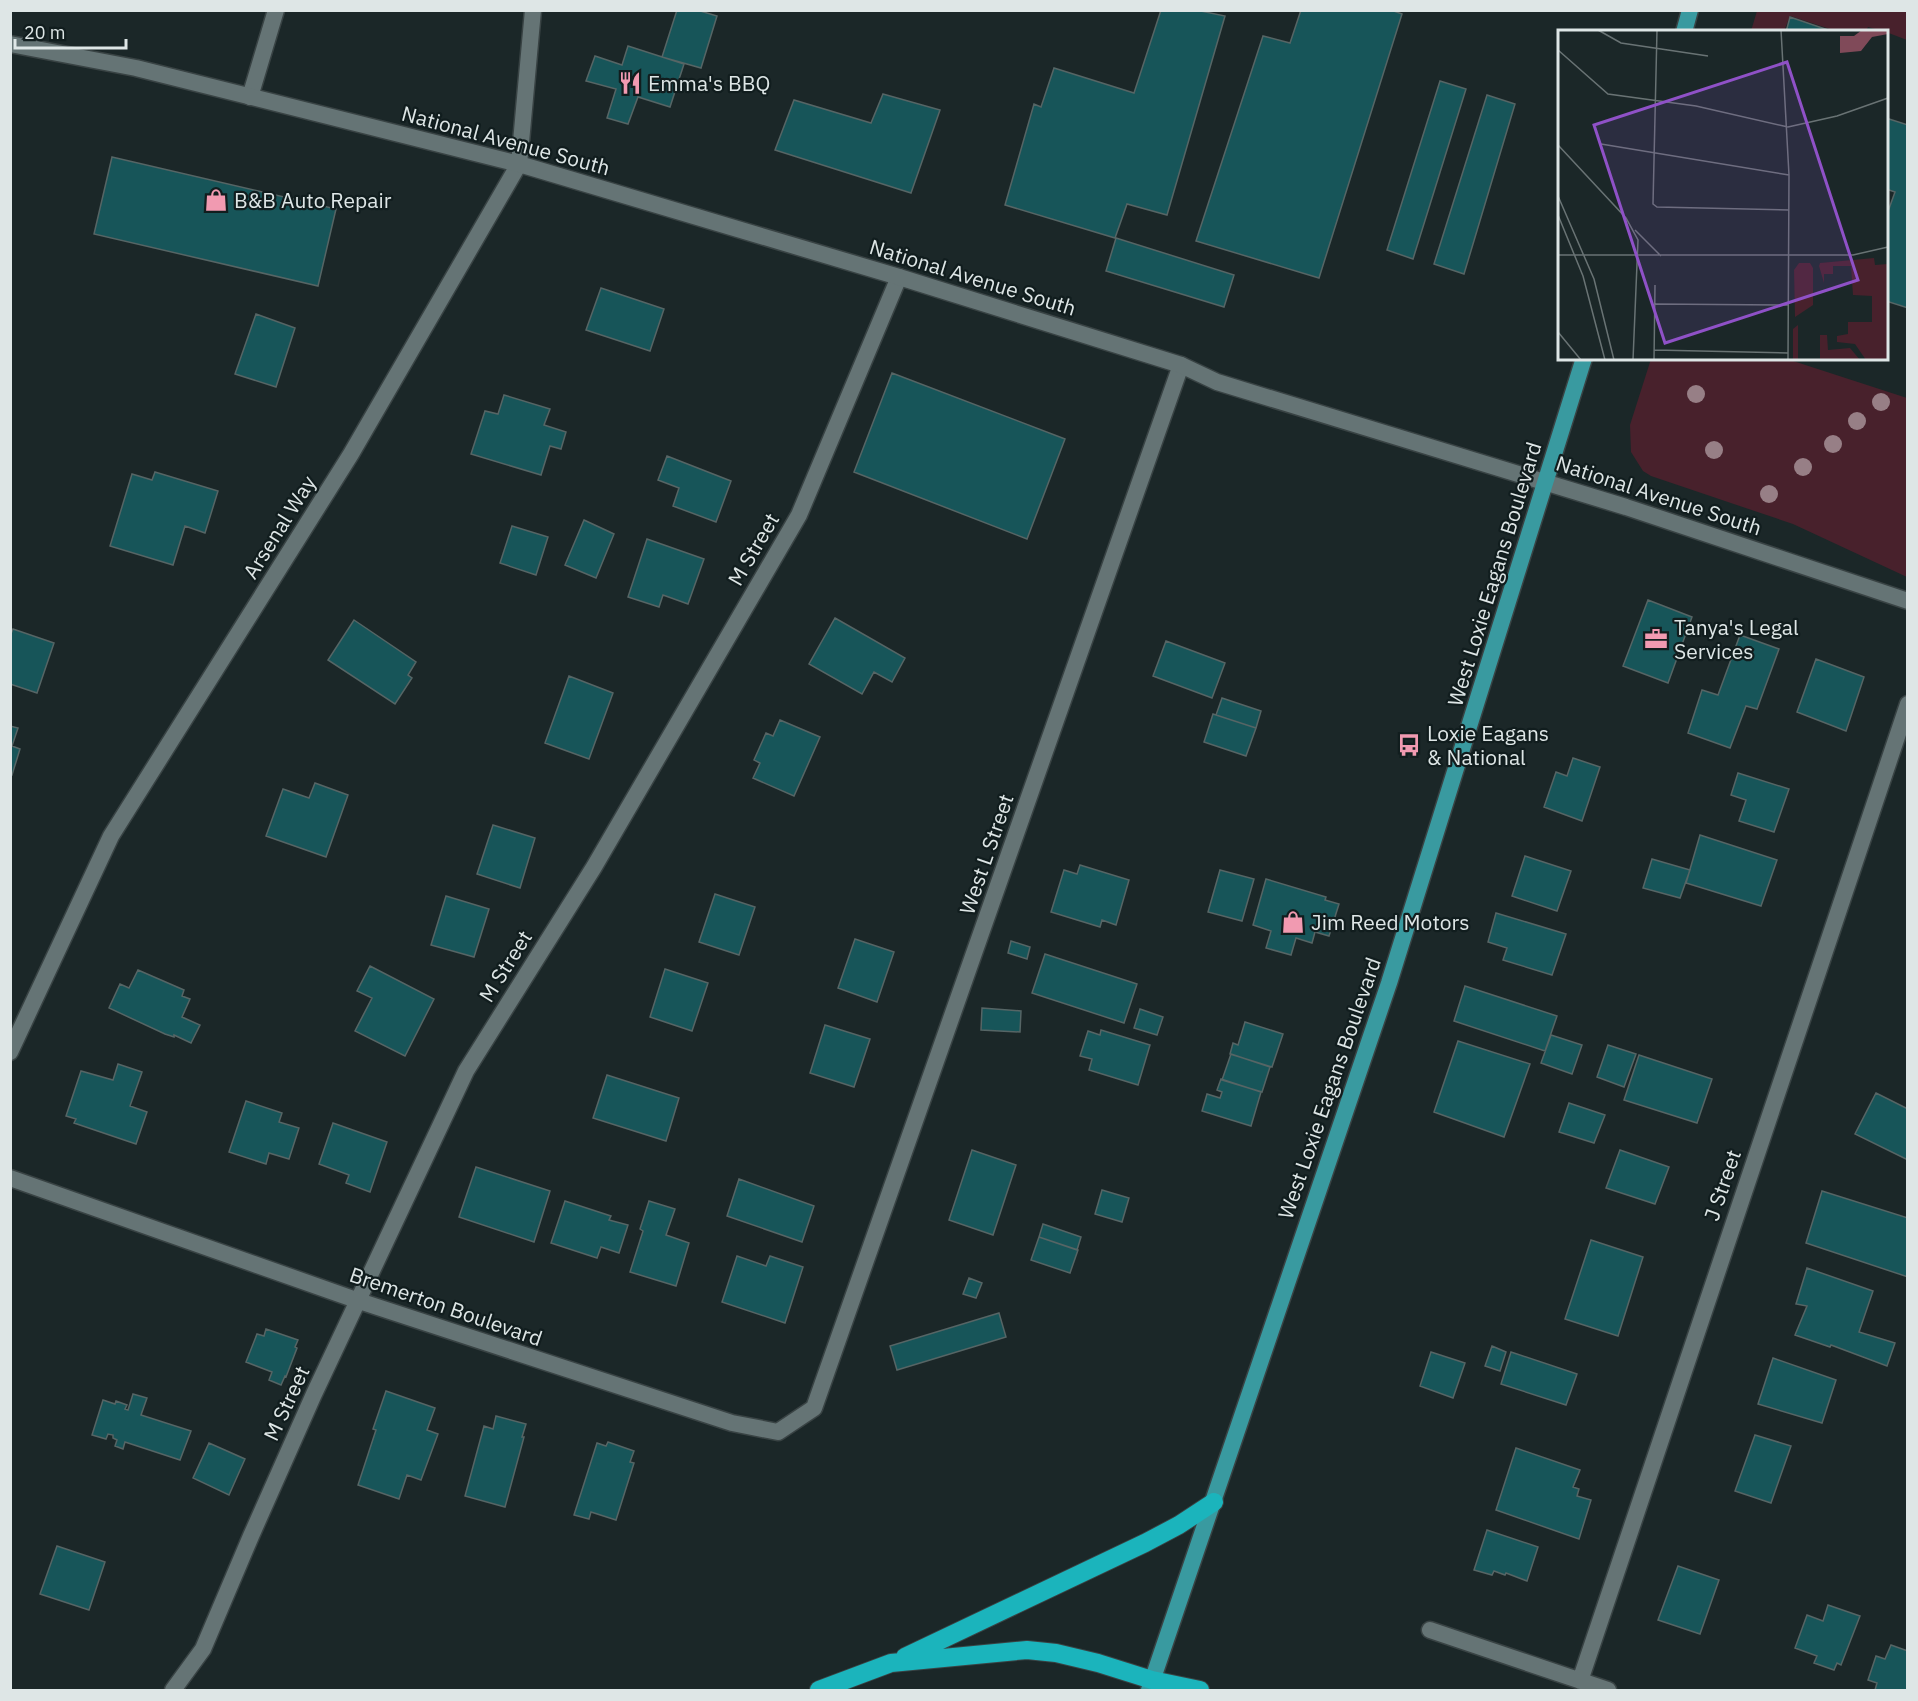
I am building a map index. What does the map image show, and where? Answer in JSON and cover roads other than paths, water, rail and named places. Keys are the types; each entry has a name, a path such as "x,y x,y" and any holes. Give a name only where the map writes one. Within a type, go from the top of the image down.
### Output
{"highway":[{"path":"819,1690 891,1663 1145,1543 1179,1525 1214,1502"},
{"path":"891,1663 1027,1650 1056,1653 1098,1663 1150,1685 1200,1690"}],"main road":[{"path":"1685,30 1690,10"},
{"name":"West Loxie Eagans Boulevard","path":"1150,1685 1389,983 1583,360"}],"street":[{"path":"250,97 276,10"},
{"name":"Arsenal Way","path":"10,1052 111,836 351,454 519,164 533,10"},
{"name":"National Avenue South","path":"10,44 136,68 519,164 1181,365 1216,382 1642,512 1908,601"},
{"name":"M Street","path":"172,1690 203,1649 314,1394 466,1071 594,867 799,515 899,278"},
{"name":"West L Street","path":"832,1357 1181,365"},
{"name":"J Street","path":"1580,1681 1908,704"},
{"name":"Bremerton Boulevard","path":"10,1178 359,1301 732,1423 777,1432 814,1408 832,1357"},
{"path":"1430,1630 1608,1690"}],"place":[{"name":"Emma's BBQ","path":"630,83"},
{"name":"B&B Auto Repair","path":"216,200"},
{"name":"Tanya's Legal Services","path":"1656,639"},
{"name":"Loxie Eagans & National","path":"1409,745"},
{"name":"Jim Reed Motors","path":"1293,922"}]}
